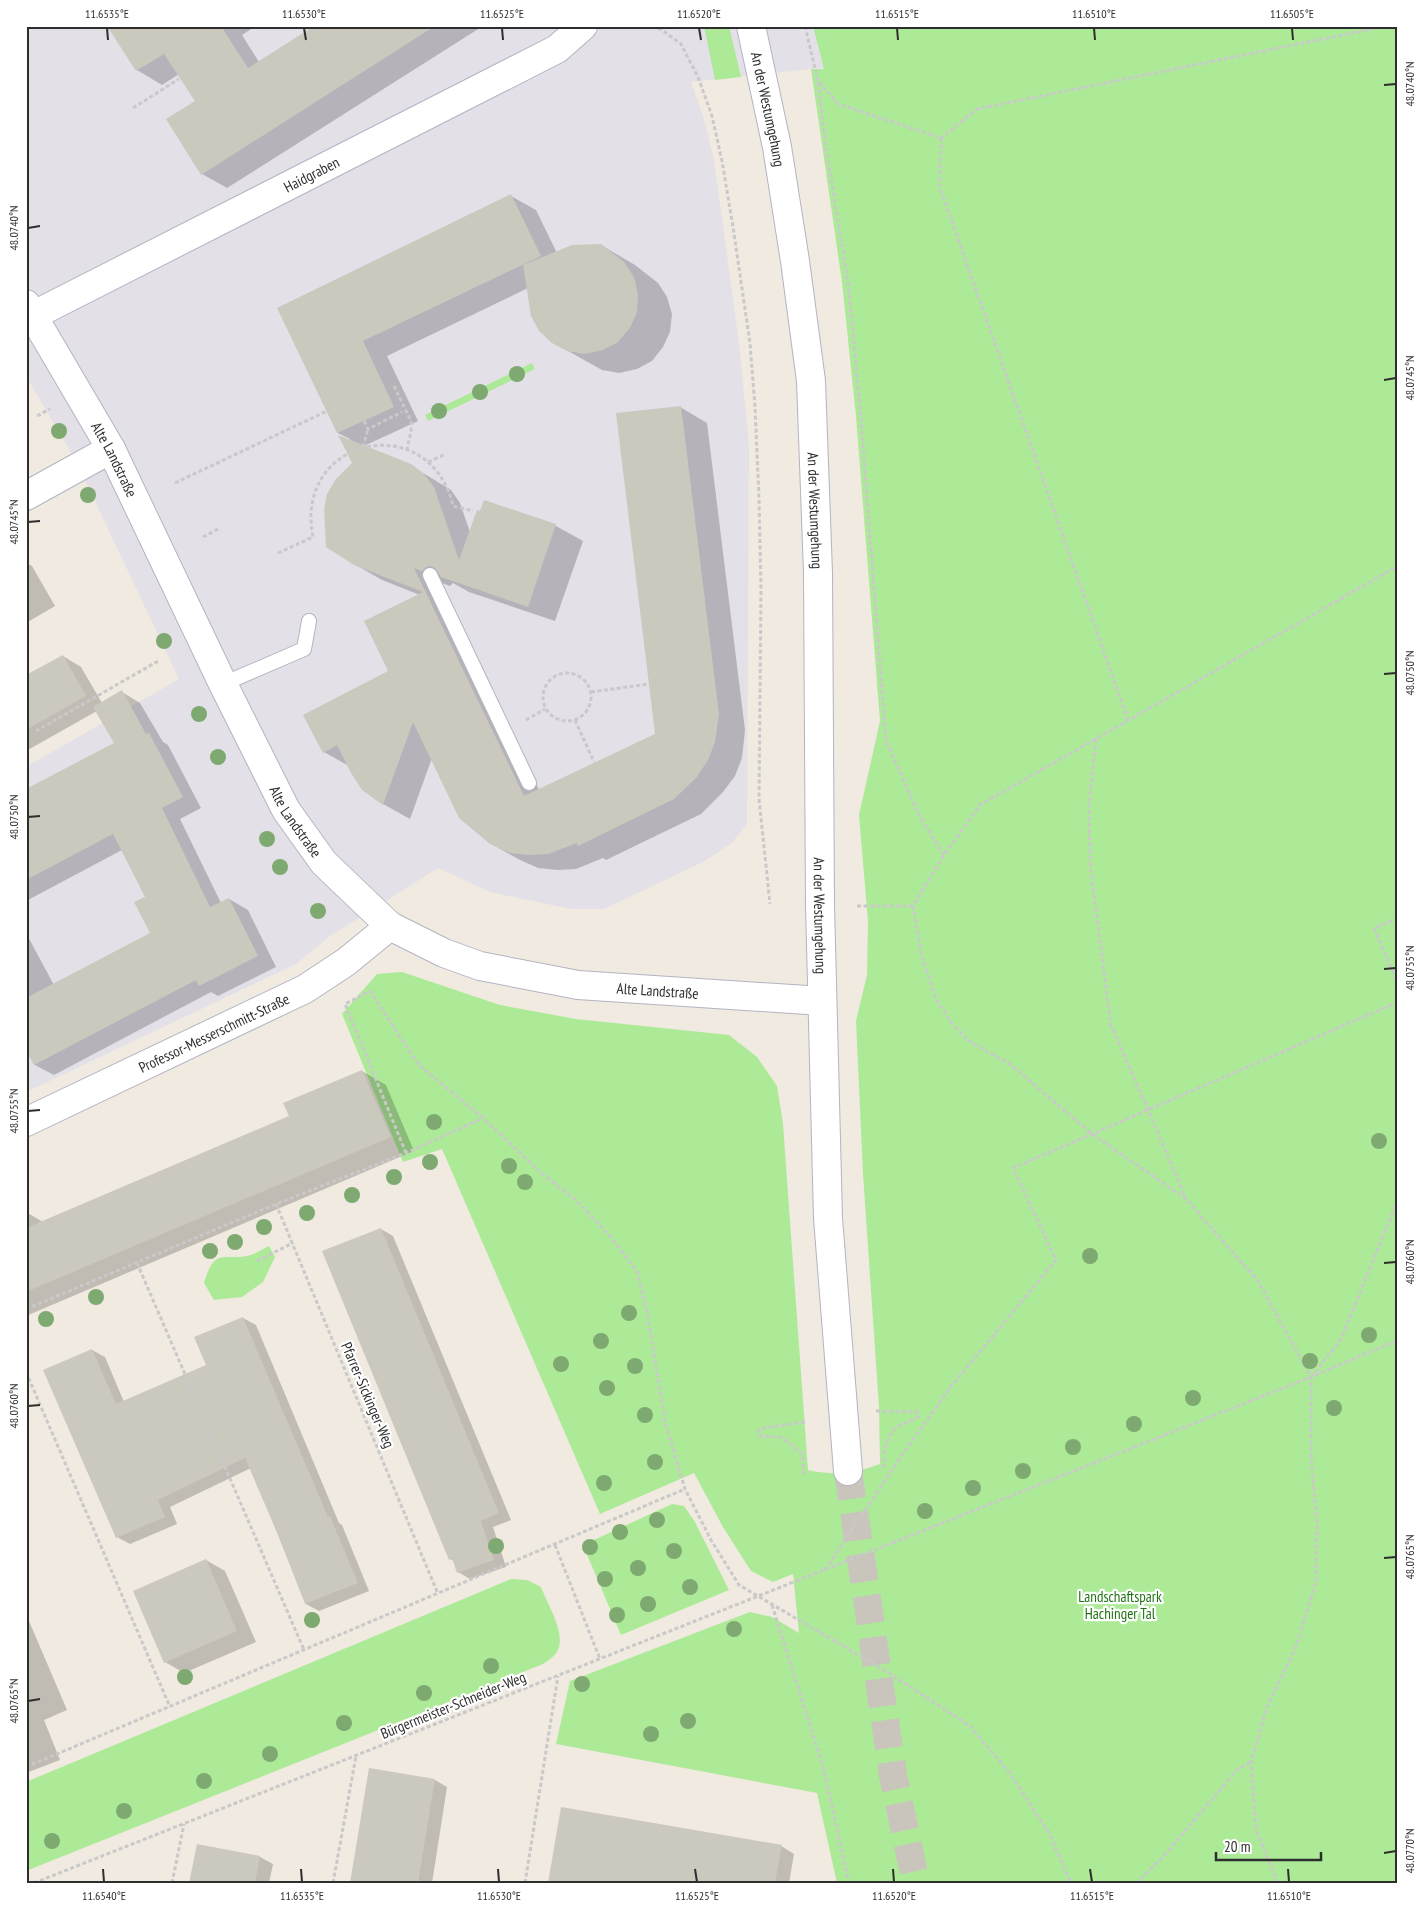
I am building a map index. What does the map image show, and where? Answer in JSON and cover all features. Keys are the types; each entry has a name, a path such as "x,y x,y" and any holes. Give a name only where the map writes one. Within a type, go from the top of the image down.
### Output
{"main road":[{"name":"Haidgraben","path":"30,310 557,49 583,26"},
{"name":"An der Westumgehung","path":"751,26 778,156 795,261 811,381 818,574 820,905 828,1218 848,1471"},
{"name":"Alte Landstraße","path":"30,310 111,449 222,684 286,810 324,864 390,926 444,953 480,966 578,985 822,1002"},
{"path":"26,496 111,449"},
{"name":"Professor-Messerschmitt-Straße","path":"26,1122 305,989 346,962 390,926"}],"lane":[{"path":"430,576 530,783"},
{"path":"222,684 304,649 309,620"}],"path":[{"path":"652,26 662,30 681,44 698,77 712,116 722,160 750,343 760,508 759,799 770,904"},
{"path":"805,26 818,81 826,148 848,282 861,419 886,741 920,817 944,855"},
{"path":"941,138 977,109 1387,26"},
{"path":"133,108 180,78"},
{"path":"818,81 838,104 941,138"},
{"path":"941,138 940,188 1128,720"},
{"path":"394,386 411,421 407,449"},
{"path":"175,483 327,411"},
{"path":"368,429 402,412"},
{"path":"364,421 368,429 364,447"},
{"path":"278,553 312,537 310,509 318,482 326,470 337,460 364,447 378,445 407,449 428,462 444,482 453,506 473,511"},
{"path":"428,462 446,454"},
{"path":"203,537 218,529"},
{"path":"1278,1883 1256,1830 1251,1762 1268,1707 1296,1648 1316,1581 1317,1520 1311,1458 1311,1377 1258,1281 1186,1199 1092,1134 1010,1065 969,1041 953,1025 936,999 927,974 913,906 944,855 980,804 1398,566"},
{"path":"36,731 160,660"},
{"path":"561,673 576,674 588,685 591,699 586,712 575,720 569,722 555,719 545,709 542,694 544,687 554,676 561,673"},
{"path":"591,692 649,684"},
{"path":"540,713 545,709"},
{"path":"575,720 594,762"},
{"path":"1096,739 1089,806 1090,864 1111,1025 1186,1199"},
{"path":"857,906 913,906"},
{"path":"1398,918 1374,928 1398,984"},
{"path":"406,1153 345,1004 370,991 418,1064 483,1118 541,1173 576,1200 609,1235 637,1271 647,1312 665,1422 685,1489 710,1540 739,1585 886,1671 970,1726 1011,1775 1048,1833 1071,1883"},
{"path":"825,1570 909,1445 953,1384 1056,1260 1013,1168 1398,1002"},
{"path":"26,1310 276,1204 406,1153 483,1118"},
{"path":"1311,1377 1341,1339 1398,1199"},
{"name":"Pfarrer-Sickinger-Weg","path":"276,1204 438,1594"},
{"path":"257,1261 293,1243"},
{"path":"137,1263 304,1650"},
{"name":"Bürgermeister-Schneider-Weg","path":"34,1883 759,1597 1311,1377 1398,1340"},
{"path":"26,1372 170,1707"},
{"path":"876,1411 917,1412 919,1416 898,1426 888,1438 883,1468"},
{"path":"804,1474 800,1453 780,1437 760,1436 758,1432 763,1428 805,1422"},
{"path":"26,1767 685,1489"},
{"path":"555,1545 600,1659"},
{"path":"772,1605 824,1770 849,1883"},
{"path":"525,1883 558,1676"},
{"path":"333,1883 356,1756"},
{"path":"1136,1883 1163,1856 1237,1770 1251,1762"},
{"path":"172,1883 184,1823"}],"shaded area":[{"path":"26,26 1315,26 918,106 820,68 691,82 704,119 714,160 739,343 749,445 747,823 732,843 703,862 604,909 571,909 490,892 438,868 330,936 296,964 26,1092 26,767 179,679 75,459 26,376"}],"green space":[{"path":"704,26 729,26 741,77 715,80"},
{"name":"Landschaftspark Hachinger Tal","path":"813,26 1398,26 1398,1883 837,1883 817,1793 556,1744 570,1681 750,1612 772,1617 799,1633 793,1574 773,1582 751,1571 723,1527 694,1473 600,1514 442,1149 403,1162 342,1014 377,974 402,972 500,1005 576,1019 729,1035 757,1057 777,1086 783,1124 808,1470 845,1473 880,1464 879,1407 863,1174 856,1021 867,975 868,921 859,815 880,721 856,416 842,282 811,69 824,69"},
{"path":"532,363 535,369 428,421 425,415"},
{"path":"269,1246 275,1257 263,1282 242,1297 214,1300 204,1283 208,1271 217,1259 251,1255"},
{"path":"672,1504 684,1506 695,1522 729,1590 621,1635 583,1545"},
{"path":"511,1579 527,1580 541,1587 554,1617 559,1633 559,1647 555,1655 543,1664 26,1871 26,1782"}],"building":[{"path":"107,26 221,26 248,68 314,26 435,26 201,175 166,119 195,101 164,54 136,71"},
{"path":"511,194 541,256 363,341 394,407 337,433 277,308"},
{"path":"601,244 624,262 634,277 638,294 637,312 630,328 618,342 603,350 585,354 567,351 552,343 539,331 531,316 523,265 572,245"},
{"path":"681,406 719,714 715,742 708,760 697,777 674,799 578,846 577,843 548,854 529,855 510,853 490,844 459,818 413,722 383,805 362,790 337,745 323,753 303,715 388,671 364,621 423,592 354,565 326,547 324,509 327,494 336,479 352,463 338,435 411,464 424,474 434,487 459,560 477,510 480,511 484,500 556,524 528,607 441,577 435,568 431,566 426,567 422,571 414,568 524,796 655,734 616,413"},
{"path":"63,655 86,696 26,730 26,675"},
{"path":"122,690 146,734 149,733 183,797 162,808 210,907 229,898 258,956 199,986 196,980 34,1065 26,1051 26,998 150,933 134,902 145,897 113,834 26,880 26,789 114,743 93,707"},
{"path":"362,1070 391,1137 26,1292 26,1228 289,1116 283,1103"},
{"path":"381,1228 499,1513 481,1521 494,1560 457,1573 452,1558 449,1560 322,1251"},
{"path":"243,1317 358,1583 305,1604 245,1458 158,1500 165,1517 116,1538 43,1370 92,1349 116,1404 206,1365 194,1337"},
{"path":"206,1559 237,1631 164,1663 133,1591"},
{"path":"369,1768 435,1779 418,1883 350,1883"},
{"path":"561,1807 782,1845 775,1883 548,1883"},
{"path":"197,1844 260,1856 255,1883 189,1883"}],"tunnel":[{"path":"848,1471 893,1775 916,1883"}]}
